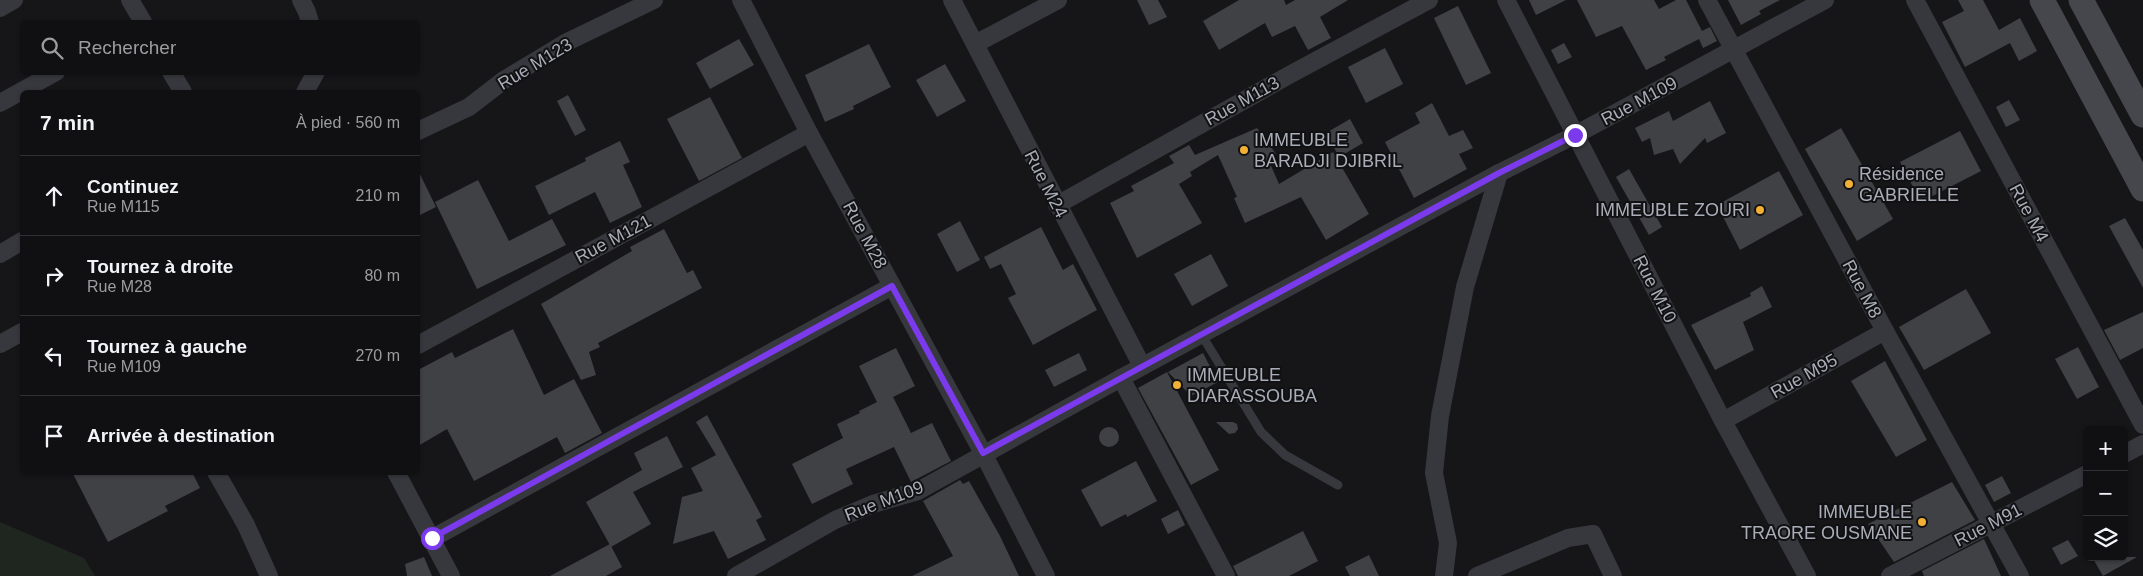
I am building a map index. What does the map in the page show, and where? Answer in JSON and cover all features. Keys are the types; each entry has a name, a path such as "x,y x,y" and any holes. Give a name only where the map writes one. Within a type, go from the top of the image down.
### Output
{"main road":[{"path":"2042,0 2143,189"},
{"path":"2081,0 2143,115"}],"street":[{"path":"0,8 14,0"},
{"path":"130,0 141,20"},
{"path":"300,0 309,20"},
{"name":"Rue M123","path":"420,130 469,107 504,80 567,42 654,0"},
{"name":"Rue M28","path":"741,0 809,133 983,453 1040,574"},
{"name":"Rue M24","path":"952,0 1142,366"},
{"path":"975,44 1058,0"},
{"name":"Rue M113","path":"1057,205 1291,74 1429,0"},
{"name":"Rue M10","path":"1506,0 1723,421 1807,576"},
{"name":"Rue M8","path":"1708,0 1885,331 2020,576"},
{"name":"Rue M109","path":"736,576 835,520 873,504 918,490 1142,366 1499,173 1575,135 1825,0"},
{"name":"Rue M4","path":"1915,0 2143,425"},
{"path":"23,90 51,75"},
{"path":"173,75 182,90"},
{"path":"306,90 314,75"},
{"path":"0,103 20,92"},
{"name":"Rue M121","path":"420,344 809,133"},
{"path":"1444,576 1448,543 1434,473 1440,416 1465,287 1499,173"},
{"path":"0,254 20,242"},
{"path":"432,538 892,286"},
{"name":"Rue M95","path":"1723,421 1885,331"},
{"path":"0,344 20,333"},
{"path":"1121,378 1226,576"},
{"path":"2128,452 2143,444"},
{"path":"218,475 246,525 269,576"},
{"path":"398,475 451,576"},
{"name":"Rue M91","path":"1890,576 2083,476"},
{"path":"1477,576 1568,538 1593,534 1613,576"}],"lane":[{"path":"1201,334 1261,432 1285,455 1338,485"}],"shaded area":[{"path":"0,522 84,558 95,576 0,576"}],"building":[{"path":"1137,0 1158,0 1167,17 1149,25"},
{"path":"1239,0 1284,0 1286,5 1295,0 1348,0 1320,17 1331,38 1308,50 1295,26 1272,37 1265,23 1219,50 1203,21"},
{"path":"1529,0 1566,0 1536,15"},
{"path":"1577,0 1654,0 1659,9 1676,0 1686,0 1702,31 1710,27 1717,41 1703,48 1699,39 1664,57 1666,60 1646,70 1622,26 1596,37"},
{"path":"1728,0 1780,0 1759,11 1761,14 1741,25"},
{"path":"1958,0 1983,0 1999,30 2020,18 2037,51 2019,61 2010,43 1965,67 1942,22 1964,11"},
{"path":"1458,6 1491,73 1466,85 1434,18"},
{"path":"739,39 754,65 710,89 696,63"},
{"path":"1564,43 1572,57 1558,64 1551,50"},
{"path":"869,44 891,87 853,106 854,109 825,122 805,75"},
{"path":"1385,48 1403,84 1366,103 1348,67"},
{"path":"945,64 966,101 937,117 916,80"},
{"path":"568,95 586,130 575,136 557,101"},
{"path":"710,97 742,158 699,181 667,119"},
{"path":"2009,100 2020,120 2006,127 1996,107"},
{"path":"1710,101 1726,133 1707,143 1705,138 1680,164 1673,149 1654,155 1650,138 1642,142 1635,128 1669,111 1673,121"},
{"path":"1432,103 1449,136 1463,130 1473,148 1459,154 1467,169 1414,198 1385,142 1420,123 1415,113"},
{"path":"1350,119 1363,143 1339,157 1326,133"},
{"path":"1257,128 1276,154 1268,159 1279,184 1333,152 1369,214 1326,240 1301,197 1245,223 1234,198 1237,197 1218,155 1190,172 1192,176 1179,184 1202,223 1137,258 1110,203 1134,191 1131,186 1174,163 1169,156 1189,145 1195,155"},
{"name":"Résidence GABRIELLE","path":"1841,128 1893,219 1857,241 1805,149"},
{"path":"1960,131 1981,171 1921,202 1900,162"},
{"path":"620,141 630,162 623,165 642,207 610,223 595,192 549,215 535,186 586,161 585,158"},
{"path":"1629,169 1662,227 1649,235 1616,177"},
{"name":"IMMEUBLE ZOURI","path":"1779,171 1803,215 1740,250 1717,205"},
{"path":"420,174 436,207 420,215"},
{"path":"478,180 509,241 552,219 566,245 477,289 435,202"},
{"path":"2125,218 2143,250 2143,288 2109,226"},
{"path":"960,221 980,260 957,272 937,234"},
{"path":"1041,227 1063,270 1073,264 1097,310 1033,345 1008,298 1016,294 1001,264 990,269 984,257"},
{"path":"664,229 687,273 693,270 702,288 598,343 600,347 589,352 596,375 581,380 541,304 632,251 630,247"},
{"path":"1211,254 1228,286 1192,306 1174,274"},
{"path":"1762,286 1772,307 1743,322 1754,350 1715,370 1691,325 1751,296 1750,293"},
{"path":"1966,289 1991,333 1924,370 1899,327"},
{"path":"2143,312 2143,348 2120,360 2104,330"},
{"path":"513,329 544,395 574,379 602,433 565,453 557,437 474,481 447,429 420,445 420,369 452,352 455,358"},
{"path":"2078,347 2099,387 2077,399 2055,359"},
{"path":"896,348 915,386 893,397 911,433 932,423 951,461 911,482 894,447 846,469 853,484 812,504 792,464 843,438 837,424 877,402 859,366"},
{"path":"1079,353 1087,370 1054,387 1045,370"},
{"path":"1203,353 1218,382 1191,396 1168,372"},
{"path":"1885,361 1927,440 1896,457 1851,381"},
{"path":"1167,372 1219,470 1191,485 1138,388"},
{"path":"707,415 762,517 756,520 766,540 728,559 714,531 673,544 682,497 703,491 691,468 716,455 696,422"},
{"path":"1216,422 1233,422 1237,424 1238,429 1235,433 1229,434"},
{"path":"1105,427 1113,427 1119,433 1119,441 1113,447 1105,447 1099,441 1099,433"},
{"path":"667,436 683,467 633,492 651,524 611,547 586,502 642,470 634,453"},
{"path":"1136,461 1157,501 1127,517 1126,514 1101,527 1081,490"},
{"path":"74,475 194,475 200,488 165,506 168,511 108,542"},
{"path":"2002,476 2011,493 1994,502 1985,485"},
{"path":"960,480 963,484 969,481 1000,536 1019,576 912,576 953,556 923,501"},
{"name":"IMMEUBLE TRAORE OUSMANE","path":"1952,482 1975,520 1894,562 1868,524"},
{"path":"1178,510 1185,525 1168,534 1161,519"},
{"path":"1303,531 1318,561 1289,576 1238,576 1233,566"},
{"path":"1984,539 2001,576 1924,576 1922,571"},
{"path":"2068,540 2078,556 2061,565 2052,548"},
{"path":"610,544 622,567 606,576 550,576"},
{"path":"1369,555 1379,576 1350,576 1345,567"},
{"path":"424,557 432,576 407,576 405,564"},
{"path":"2128,557 2137,557 2103,576 2094,561 2128,561"}],"place":[{"name":"IMMEUBLE BARADJI DJIBRIL","path":"1244,150"},
{"name":"Résidence GABRIELLE","path":"1849,184"},
{"name":"IMMEUBLE ZOURI","path":"1760,210"},
{"name":"IMMEUBLE DIARASSOUBA","path":"1177,385"},
{"name":"IMMEUBLE TRAORE OUSMANE","path":"1922,522"}],"route":[{"path":"432,538 892,286 983,453 1499,173 1575,135"}]}
